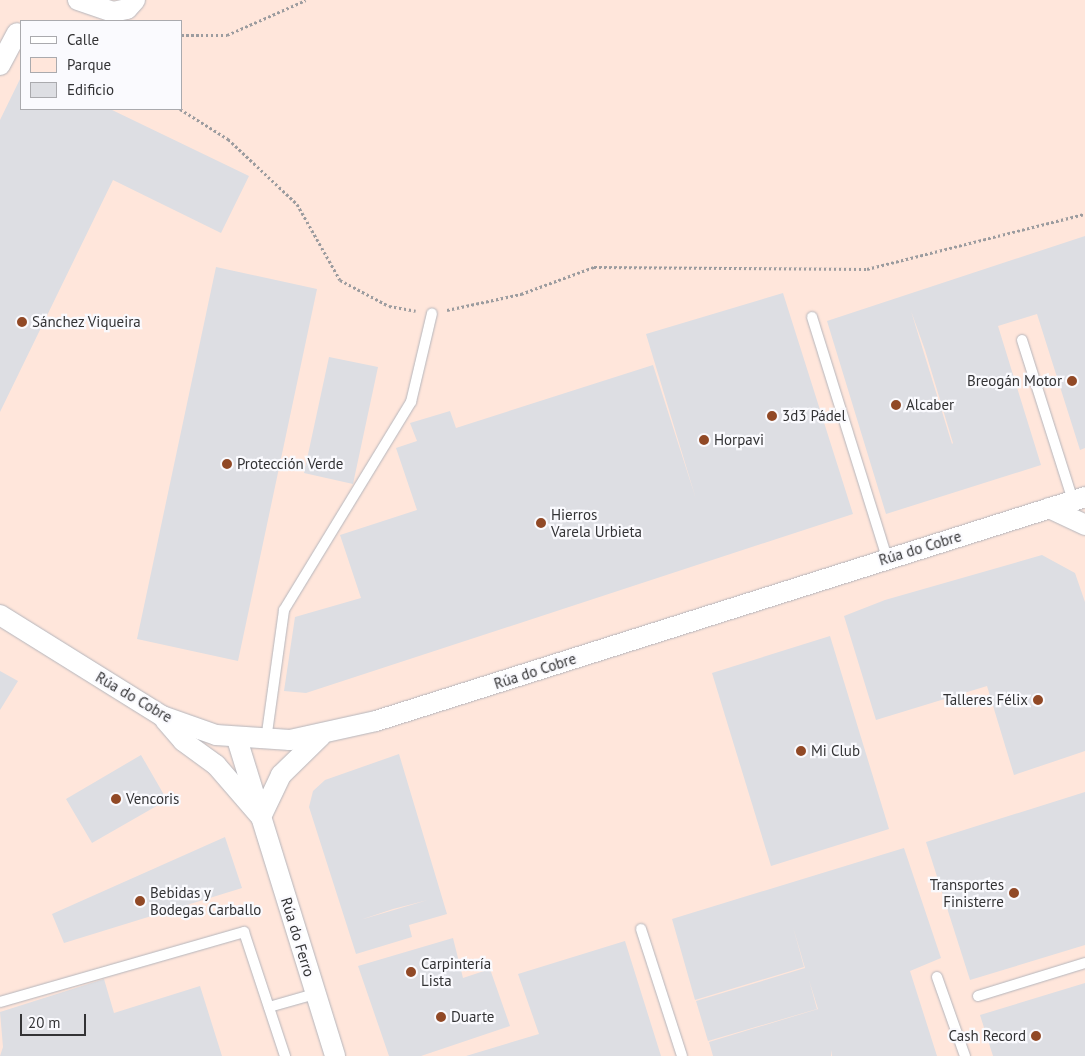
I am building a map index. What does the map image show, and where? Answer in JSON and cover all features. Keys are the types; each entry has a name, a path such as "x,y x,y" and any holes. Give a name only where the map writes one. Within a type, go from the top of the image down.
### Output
{"street":[{"path":"78,0 113,12 127,9 135,0"},
{"path":"0,65 17,33"},
{"name":"Rúa do Cobre","path":"0,615 162,716 237,739 266,741 321,736 376,721 887,558 1079,499"},
{"path":"1050,508 1085,525"},
{"name":"Rúa do Ferro","path":"162,716 183,741 216,765 261,817"},
{"path":"261,817 281,775 321,736"},
{"name":"Rúa do Ferro","path":"237,739 335,1056"}],"lane":[{"path":"266,741 284,610 411,402 432,313"},
{"path":"812,317 887,558"},
{"path":"1022,340 1079,499"},
{"path":"641,929 682,1056"},
{"path":"0,1002 244,932 285,1056"},
{"path":"978,996 1085,963"},
{"path":"937,977 965,1056"},
{"path":"269,1007 315,994"}],"path":[{"path":"182,35 226,35 306,0"},
{"path":"182,110 228,139 297,204 340,280 389,306 432,313 521,294 594,267 867,269 1085,214"}],"green space":[{"path":"0,0 1085,0 1085,1056 0,1056"}],"building":[{"name":"Sánchez Viqueira","path":"20,79 20,110 112,110 249,176 221,233 113,180 0,412 0,120"},
{"path":"1085,236 1085,448 1080,450 1037,314 998,326 1041,465 886,514 827,321","holes":["911,311 925,350 953,443 952,444"]},
{"name":"Protección Verde","path":"216,267 317,289 238,661 137,639"},
{"name":"Hierros Varela Urbieta","path":"783,293 853,514 306,693 284,691 295,617 361,598 340,535 417,510 396,448 417,441 410,423 450,411 456,428 653,365 696,499 646,334"},
{"path":"329,357 378,367 353,484 304,473"},
{"path":"1042,555 1075,573 1085,602 1085,751 1014,775 987,686 876,720 844,616 885,600"},
{"name":"Mi Club","path":"830,636 889,829 771,866 712,673"},
{"path":"0,671 18,681 0,710"},
{"path":"399,754 447,914 409,925 412,937 356,954 309,807 313,791 325,780","holes":["428,900 360,920 393,909"]},
{"name":"Vencoris","path":"141,755 167,800 92,843 66,799"},
{"name":"Transportes Finisterre","path":"1085,792 1085,945 970,980 926,842"},
{"name":"Bebidas y Bodegas Carballo","path":"225,837 242,888 64,943 52,914"},
{"path":"904,848 941,958 910,971 937,1056 832,1056 831,1050 831,1056 713,1056 709,1042 818,1009 809,980 817,1009 708,1041 696,1001 805,968 793,927 804,967 695,1000 672,919"},
{"name":"Duarte","path":"453,938 463,978 490,969 510,1026 421,1056 389,1056 358,966"},
{"path":"625,941 661,1056 466,1056 539,1034 518,974"},
{"path":"104,979 114,1013 200,986 222,1056 0,1056 3,1047 0,1012"},
{"name":"Cash Record","path":"1085,983 1085,1056 993,1056 980,1015"}],"place":[{"name":"Sánchez Viqueira","path":"22,322"},
{"name":"Breogán Motor","path":"1072,381"},
{"name":"Alcaber","path":"896,405"},
{"name":"3d3 Pádel","path":"772,416"},
{"name":"Horpavi","path":"704,440"},
{"name":"Protección Verde","path":"227,464"},
{"name":"Hierros Varela Urbieta","path":"541,523"},
{"name":"Talleres Félix","path":"1038,700"},
{"name":"Mi Club","path":"801,751"},
{"name":"Vencoris","path":"116,799"},
{"name":"Transportes Finisterre","path":"1014,893"},
{"name":"Bebidas y Bodegas Carballo","path":"140,901"},
{"name":"Carpintería Lista","path":"411,972"},
{"name":"Duarte","path":"441,1017"},
{"name":"Cash Record","path":"1036,1036"}]}
